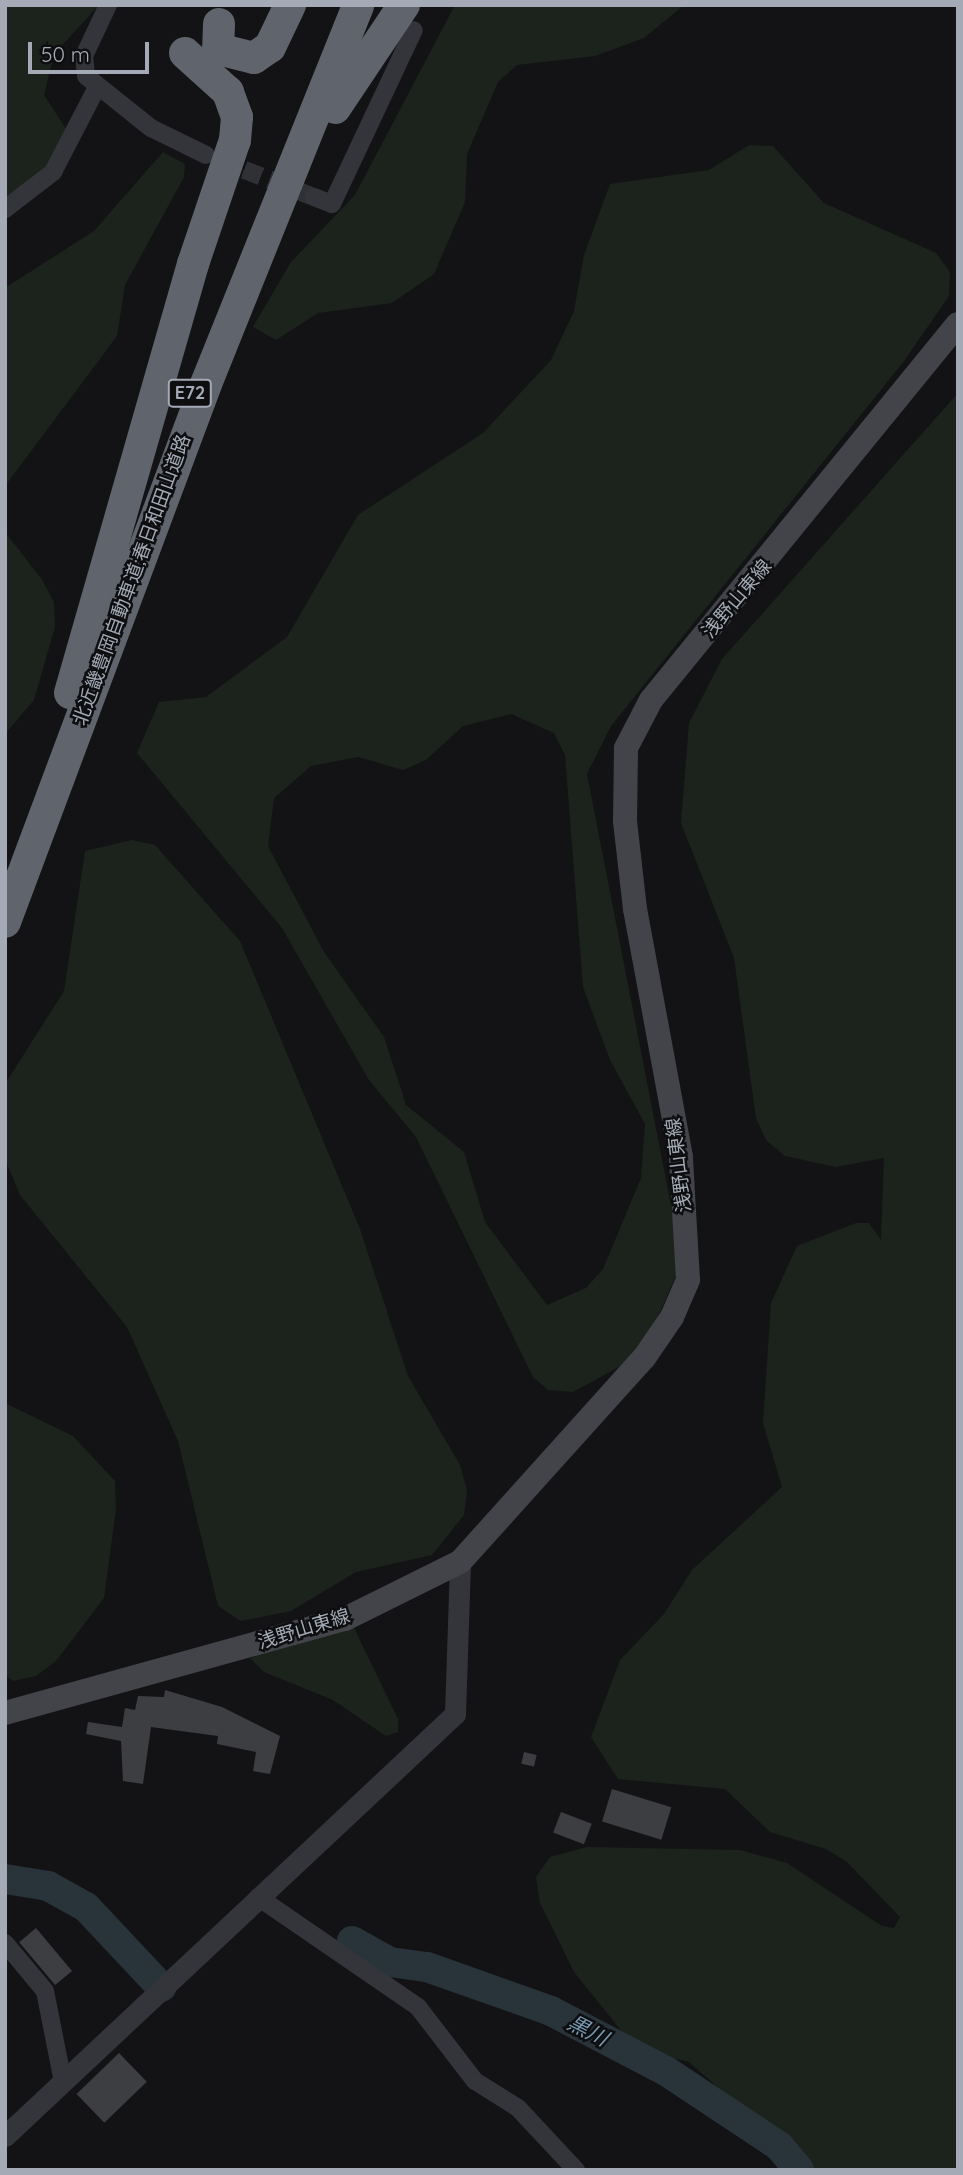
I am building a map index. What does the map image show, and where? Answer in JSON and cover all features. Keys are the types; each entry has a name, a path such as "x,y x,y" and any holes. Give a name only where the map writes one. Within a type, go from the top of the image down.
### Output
{"highway":[{"path":"219,24 219,49 254,58 270,47 290,5"},
{"name":"北近畿豊岡自動車道;春日和田山道路","path":"5,887 196,379 347,5"},
{"name":"北近畿豊岡自動車道;春日和田山道路","path":"5,922 221,344 358,5"},
{"path":"221,344 346,88 409,18"},
{"path":"43,785 192,264 235,140 237,117 228,93 185,53"}],"main road":[{"name":"浅野山東線","path":"5,1713 345,1619 460,1562 644,1358 688,1279 681,1157 625,821 622,771 634,725 958,324"}],"street":[{"path":"108,5 83,62 97,87 151,128 206,155"},
{"path":"314,197 332,204 409,18"},
{"path":"5,209 53,172 97,87"},
{"path":"5,2136 456,1714 460,1562"},
{"path":"258,1897 418,2007 475,2081 518,2108 576,2170"},
{"path":"5,1943 45,1991 63,2082"}],"shaded area":[{"path":"5,5 99,5 54,54 44,95 70,135 67,159 5,205"},
{"path":"455,5 684,5 644,38 595,56 517,65 498,82 467,154 465,202 434,274 392,303 318,313 276,340 253,327 291,262 355,195"},
{"path":"749,145 773,146 824,203 936,253 950,272 949,296 904,361 611,726 587,774 682,1262 641,1355 573,1392 548,1390 533,1377 416,1137 369,1080 282,928 137,753 159,702 206,697 287,637 358,515 483,433 551,360 574,311 584,255 610,184 709,170","holes":["511,714 554,733 565,755 583,987 610,1060 645,1124 641,1178 603,1269 586,1288 547,1305 485,1222 464,1152 406,1105 384,1037 324,952 268,846 274,798 311,766 358,757 403,770 426,760 463,726"]},
{"path":"163,152 185,164 184,177 125,285 117,336 5,486 5,288 94,231"},
{"path":"958,393 958,2170 812,2170 689,2062 650,2053 628,2039 574,1972 540,1903 536,1877 550,1857 587,1847 740,1850 787,1863 882,1926 894,1928 900,1917 847,1862 826,1849 770,1832 725,1789 618,1779 591,1737 620,1660 664,1614 692,1570 782,1487 763,1423 771,1303 797,1246 856,1223 869,1223 881,1240 884,1158 836,1167 785,1156 766,1140 756,1118 734,958 681,823 689,723 722,659"},
{"path":"5,532 41,578 54,602 55,627 34,700 5,734"},
{"path":"132,840 155,845 240,941 360,1229 408,1376 460,1465 467,1490 464,1515 432,1555 356,1572 291,1611 241,1621 218,1606 178,1441 127,1327 20,1195 5,1159 5,1084 64,991 85,851"},
{"path":"5,1403 73,1436 115,1481 116,1509 104,1598 56,1661 36,1676 13,1681 5,1675"},
{"path":"354,1628 398,1719 398,1732 386,1736 333,1700 264,1672 250,1658"}],"building":[{"path":"165,1690 222,1707 280,1736 270,1774 253,1771 256,1752 217,1744 218,1736 151,1727 143,1784 123,1781 121,1741 86,1734 88,1722 122,1727 125,1708 135,1710 138,1696 164,1697"},
{"path":"524,1752 537,1755 534,1767 521,1764"},
{"path":"612,1789 671,1807 661,1840 602,1822"},
{"path":"561,1812 592,1824 584,1844 553,1833"},
{"path":"36,1928 72,1971 55,1985 19,1942"},
{"path":"119,2053 147,2082 104,2123 77,2094"}],"waterway":[{"name":"黒川","path":"5,1879 48,1886 86,1907 161,1987"},
{"name":"黒川","path":"352,1941 390,1962 427,1967 551,2011 666,2071 779,2146 799,2170"}],"tunnel":[{"path":"219,160 314,197"}]}
